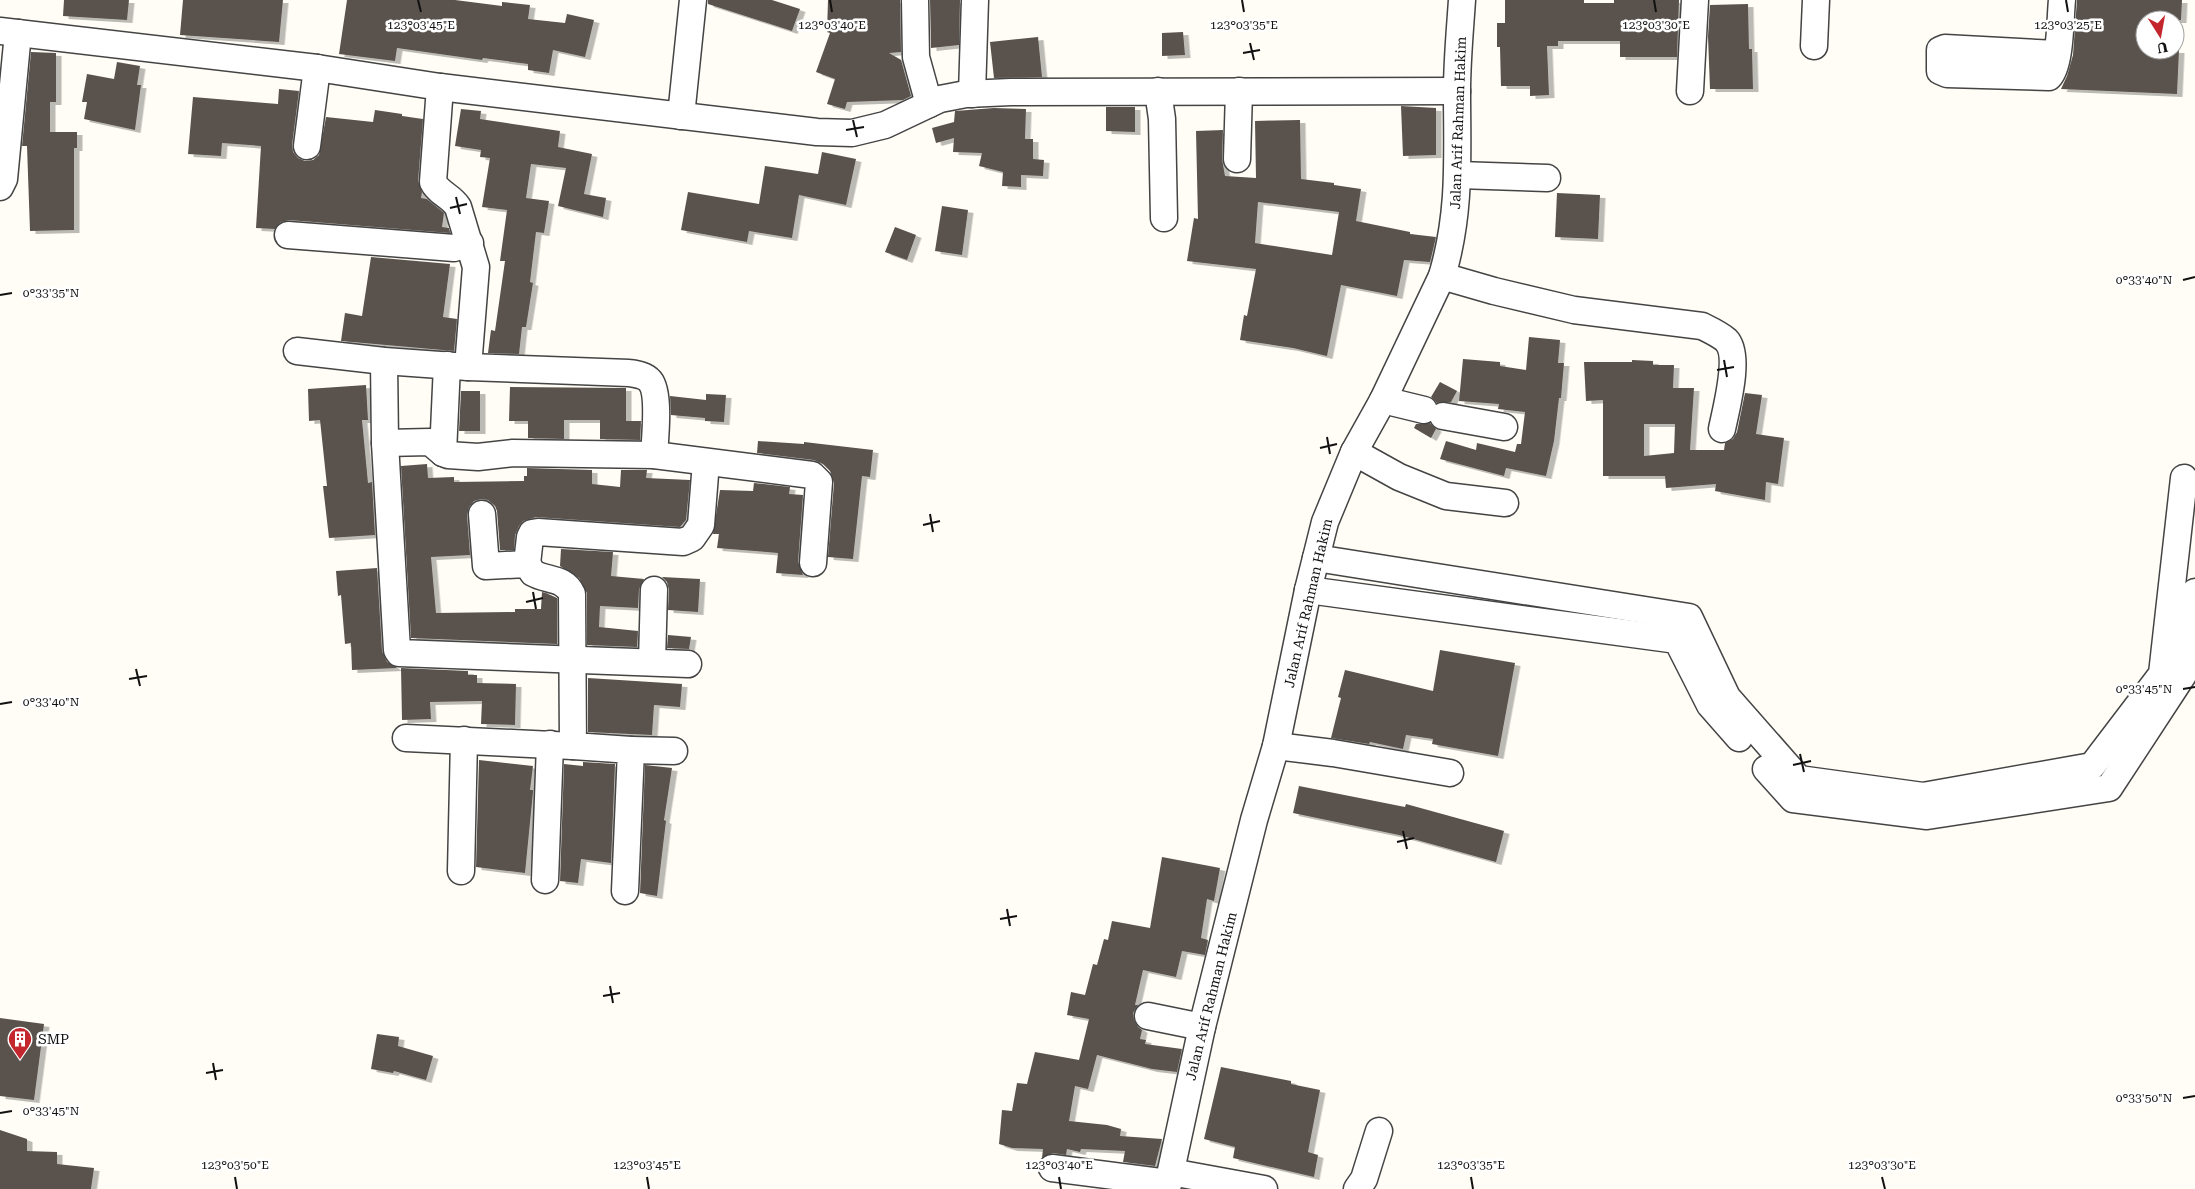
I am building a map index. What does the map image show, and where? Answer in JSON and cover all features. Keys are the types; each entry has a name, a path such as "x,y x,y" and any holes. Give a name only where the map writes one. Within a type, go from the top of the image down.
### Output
{"street":[{"path":"681,116 693,0"},
{"path":"916,0 916,57 929,104"},
{"path":"972,94 975,0"},
{"name":"Jalan Arif Rahman Hakim","path":"1168,1181 1202,1027 1254,820 1276,746 1308,590 1325,522 1354,452 1383,400 1442,276 1455,214 1458,175 1457,91 1462,0"},
{"path":"1690,91 1695,0"},
{"path":"1814,46 1816,0"},
{"path":"2056,54 2062,0"},
{"path":"0,187 4,179 9,32 317,68 440,87 817,132 852,132 885,125 929,104 951,97 972,94 1158,91 1457,91"},
{"path":"307,146 317,68"},
{"path":"440,87 433,182 436,188 454,200 470,243 476,267 476,282 457,366 443,454"},
{"path":"1158,91 1162,119 1164,218"},
{"path":"1237,159 1240,91"},
{"path":"1458,175 1547,178"},
{"path":"288,235 454,248 470,243"},
{"path":"1442,276 1494,291 1574,310 1702,326 1715,332 1727,341 1731,348 1733,364 1722,429"},
{"path":"298,351 384,361 629,373 643,376 651,382 655,393 654,455"},
{"path":"384,361 384,443 397,650 399,653 688,664"},
{"path":"1383,400 1434,413 1504,427"},
{"path":"384,443 430,442 443,454 478,457 513,453 654,455 812,475 819,482 813,563"},
{"path":"1354,452 1399,477 1446,496 1504,503"},
{"path":"545,880 572,660 573,606 568,587 560,581 536,575 528,564 530,536 532,533 538,532 683,542 692,538 700,525 706,462"},
{"path":"1316,558 1689,617 1727,696 1799,779 1923,796 2092,766 2162,674 2184,478"},
{"path":"482,514 486,566 528,564"},
{"path":"652,662 654,590"},
{"path":"1308,590 1677,640 1710,705 1793,799 1927,816 2109,788 2183,675 2195,592"},
{"path":"406,738 674,751"},
{"path":"460,871 464,740"},
{"path":"1276,746 1333,753 1450,773"},
{"path":"624,891 632,750"},
{"path":"1148,1016 1202,1027"},
{"path":"1357,1189 1364,1179 1379,1131"},
{"path":"1052,1168 1168,1181 1264,1189"}],"building":[{"path":"64,0 129,0 127,20 63,16"},
{"path":"183,0 283,0 279,42 180,35"},
{"path":"347,0 455,0 502,6 502,2 530,5 528,19 565,23 567,14 594,20 585,57 553,50 549,73 528,70 528,64 483,58 482,60 397,48 395,61 339,54"},
{"path":"708,0 772,0 800,9 792,31 708,4"},
{"path":"828,0 900,0 901,52 889,53 901,60 911,96 903,100 847,102 845,109 827,104 835,79 816,72 830,33 827,32"},
{"path":"930,0 960,0 959,45 931,48"},
{"path":"1505,0 1584,0 1584,3 1614,3 1614,0 1679,0 1677,57 1620,57 1620,41 1558,41 1558,46 1547,46 1549,95 1530,96 1530,86 1501,86 1500,47 1497,47 1497,23 1505,23"},
{"path":"2077,0 2182,0 2182,10 2135,10 2135,60 2179,60 2177,94 2061,89 2073,55"},
{"path":"1748,4 1749,49 1752,49 1753,89 1710,89 1708,36 1710,5"},
{"path":"1183,32 1185,55 1162,56 1162,33"},
{"path":"1038,37 1042,77 994,78 990,42"},
{"path":"31,52 56,53 56,102 50,102 50,132 77,132 77,148 74,148 74,230 30,231 27,146 22,146"},
{"path":"117,62 140,66 137,85 141,85 135,130 84,119 87,102 82,102 87,74 114,79"},
{"path":"279,89 299,91 292,145 293,152 298,158 305,161 313,160 319,155 326,117 373,122 375,110 423,119 418,181 422,192 421,198 427,199 444,213 442,227 449,228 450,233 289,220 281,222 275,229 256,228 261,146 222,143 221,156 188,154 193,97 278,104"},
{"path":"1401,106 1436,108 1436,155 1403,156"},
{"path":"1106,107 1135,107 1135,132 1106,131"},
{"path":"994,108 1026,109 1025,139 1033,139 1033,159 1044,160 1043,176 1021,175 1021,187 1002,186 1003,172 979,166 982,153 953,152 954,138 936,143 932,128 954,122 955,111"},
{"path":"461,109 481,111 480,119 560,131 558,147 592,154 584,194 606,198 603,217 558,206 566,168 531,164 526,198 549,201 544,233 536,232 530,282 533,283 526,327 522,327 519,354 488,353 491,330 495,331 505,261 500,261 507,210 482,207 490,158 480,157 481,150 455,146"},
{"path":"1300,120 1301,179 1361,189 1356,221 1410,232 1410,234 1436,237 1430,262 1404,260 1397,296 1341,285 1327,356 1293,348 1240,340 1244,315 1247,316 1256,269 1187,261 1194,218 1198,219 1196,131 1223,130 1222,159 1225,176 1256,178 1255,121","holes":["1258,202 1339,212 1332,255 1255,243"]},
{"path":"822,152 856,159 846,205 799,195 792,238 749,231 747,242 681,230 688,192 759,204 765,166 818,174"},
{"path":"1557,193 1600,195 1598,239 1555,237"},
{"path":"942,206 968,210 962,255 935,251"},
{"path":"895,227 916,235 907,260 885,252"},
{"path":"371,257 450,264 443,317 457,319 454,351 341,341 345,313 362,316"},
{"path":"1529,337 1560,340 1558,363 1564,363 1561,398 1559,398 1554,441 1546,476 1506,468 1504,476 1440,459 1446,441 1476,450 1477,443 1515,452 1517,444 1521,444 1525,412 1498,409 1499,404 1459,401 1463,359 1500,362 1500,366 1526,370"},
{"path":"1632,360 1653,361 1653,365 1674,365 1673,388 1694,388 1690,450 1724,450 1725,443 1733,439 1737,432 1745,393 1762,395 1756,434 1784,438 1778,484 1766,482 1765,500 1715,491 1716,484 1666,488 1665,476 1603,476 1603,400 1586,401 1584,362 1632,362","holes":["1644,424 1675,424 1674,453 1644,456"]},
{"path":"1440,382 1457,391 1451,402 1437,403 1431,397"},
{"path":"366,385 368,420 362,420 368,483 372,482 375,535 329,538 323,486 327,486 320,420 309,421 308,389"},
{"path":"510,387 626,388 626,421 641,421 640,440 600,439 600,420 564,420 564,439 528,438 528,421 509,421"},
{"path":"461,391 480,391 480,431 459,431"},
{"path":"706,394 726,395 724,422 671,415 670,396 706,400"},
{"path":"1430,423 1436,429 1431,438 1414,428 1416,424"},
{"path":"758,441 804,444 804,442 873,450 870,477 862,476 853,559 828,557 834,483 830,471 823,464 814,460 757,453"},
{"path":"427,464 428,478 454,477 454,482 524,481 524,476 527,476 527,468 592,470 592,484 620,487 621,470 647,470 646,478 690,480 686,520 680,527 536,517 523,521 519,526 515,535 514,550 500,550 495,506 488,500 474,501 469,507 467,515 470,555 431,557 436,613 515,612 515,609 541,609 542,592 546,593 557,598 557,644 411,638 401,466"},
{"path":"754,483 790,487 789,494 803,495 798,562 803,575 776,573 778,553 717,548 719,534 713,534 720,490 753,491"},
{"path":"561,549 613,552 611,576 644,579 639,589 638,608 600,606 599,627 638,631 637,647 587,645 587,593 579,578 560,566"},
{"path":"377,568 382,651 387,662 397,668 352,670 351,643 345,644 341,595 338,596 336,571"},
{"path":"662,577 700,579 698,612 668,610 669,590 667,582"},
{"path":"668,635 691,637 689,649 667,648"},
{"path":"1440,650 1515,663 1498,756 1432,744 1433,739 1406,735 1403,749 1370,742 1369,744 1331,738 1341,698 1338,697 1345,670 1433,691"},
{"path":"401,668 468,671 468,675 477,675 477,683 516,684 515,725 481,724 482,701 430,702 431,719 402,720"},
{"path":"588,678 682,684 680,707 654,705 652,735 588,732"},
{"path":"479,760 533,766 530,790 533,790 533,792 525,873 476,867"},
{"path":"583,762 615,764 611,863 581,859 578,883 560,881 564,764 583,766"},
{"path":"645,765 672,768 664,820 666,821 657,896 640,893"},
{"path":"1299,786 1405,807 1406,804 1504,831 1496,862 1399,835 1293,813"},
{"path":"1162,857 1220,868 1214,901 1207,899 1201,938 1208,940 1205,955 1182,951 1176,977 1143,970 1135,1005 1138,1005 1133,1013 1134,1020 1142,1030 1140,1039 1146,1040 1145,1044 1182,1049 1177,1072 1152,1069 1097,1055 1088,1089 1075,1086 1069,1121 1107,1125 1121,1129 1120,1136 1162,1139 1155,1166 1123,1162 1125,1151 1081,1149 1080,1152 1067,1149 1066,1155 1053,1153 1042,1158 1043,1149 1012,1148 999,1144 1002,1110 1012,1111 1017,1083 1027,1084 1035,1052 1079,1060 1089,1019 1067,1015 1071,992 1085,995 1093,964 1097,965 1104,939 1108,940 1112,921 1150,928"},
{"name":"SMP","path":"0,1018 44,1024 34,1100 0,1096"},
{"path":"377,1034 399,1037 398,1046 433,1056 426,1080 394,1071 393,1073 371,1069"},
{"path":"1221,1067 1291,1081 1291,1084 1320,1090 1308,1152 1318,1155 1314,1177 1233,1158 1235,1147 1204,1139"},
{"path":"0,1130 27,1139 27,1151 57,1152 57,1164 94,1168 91,1189 0,1189"}],"place":[{"name":"SMP","path":"20,1060"}]}
